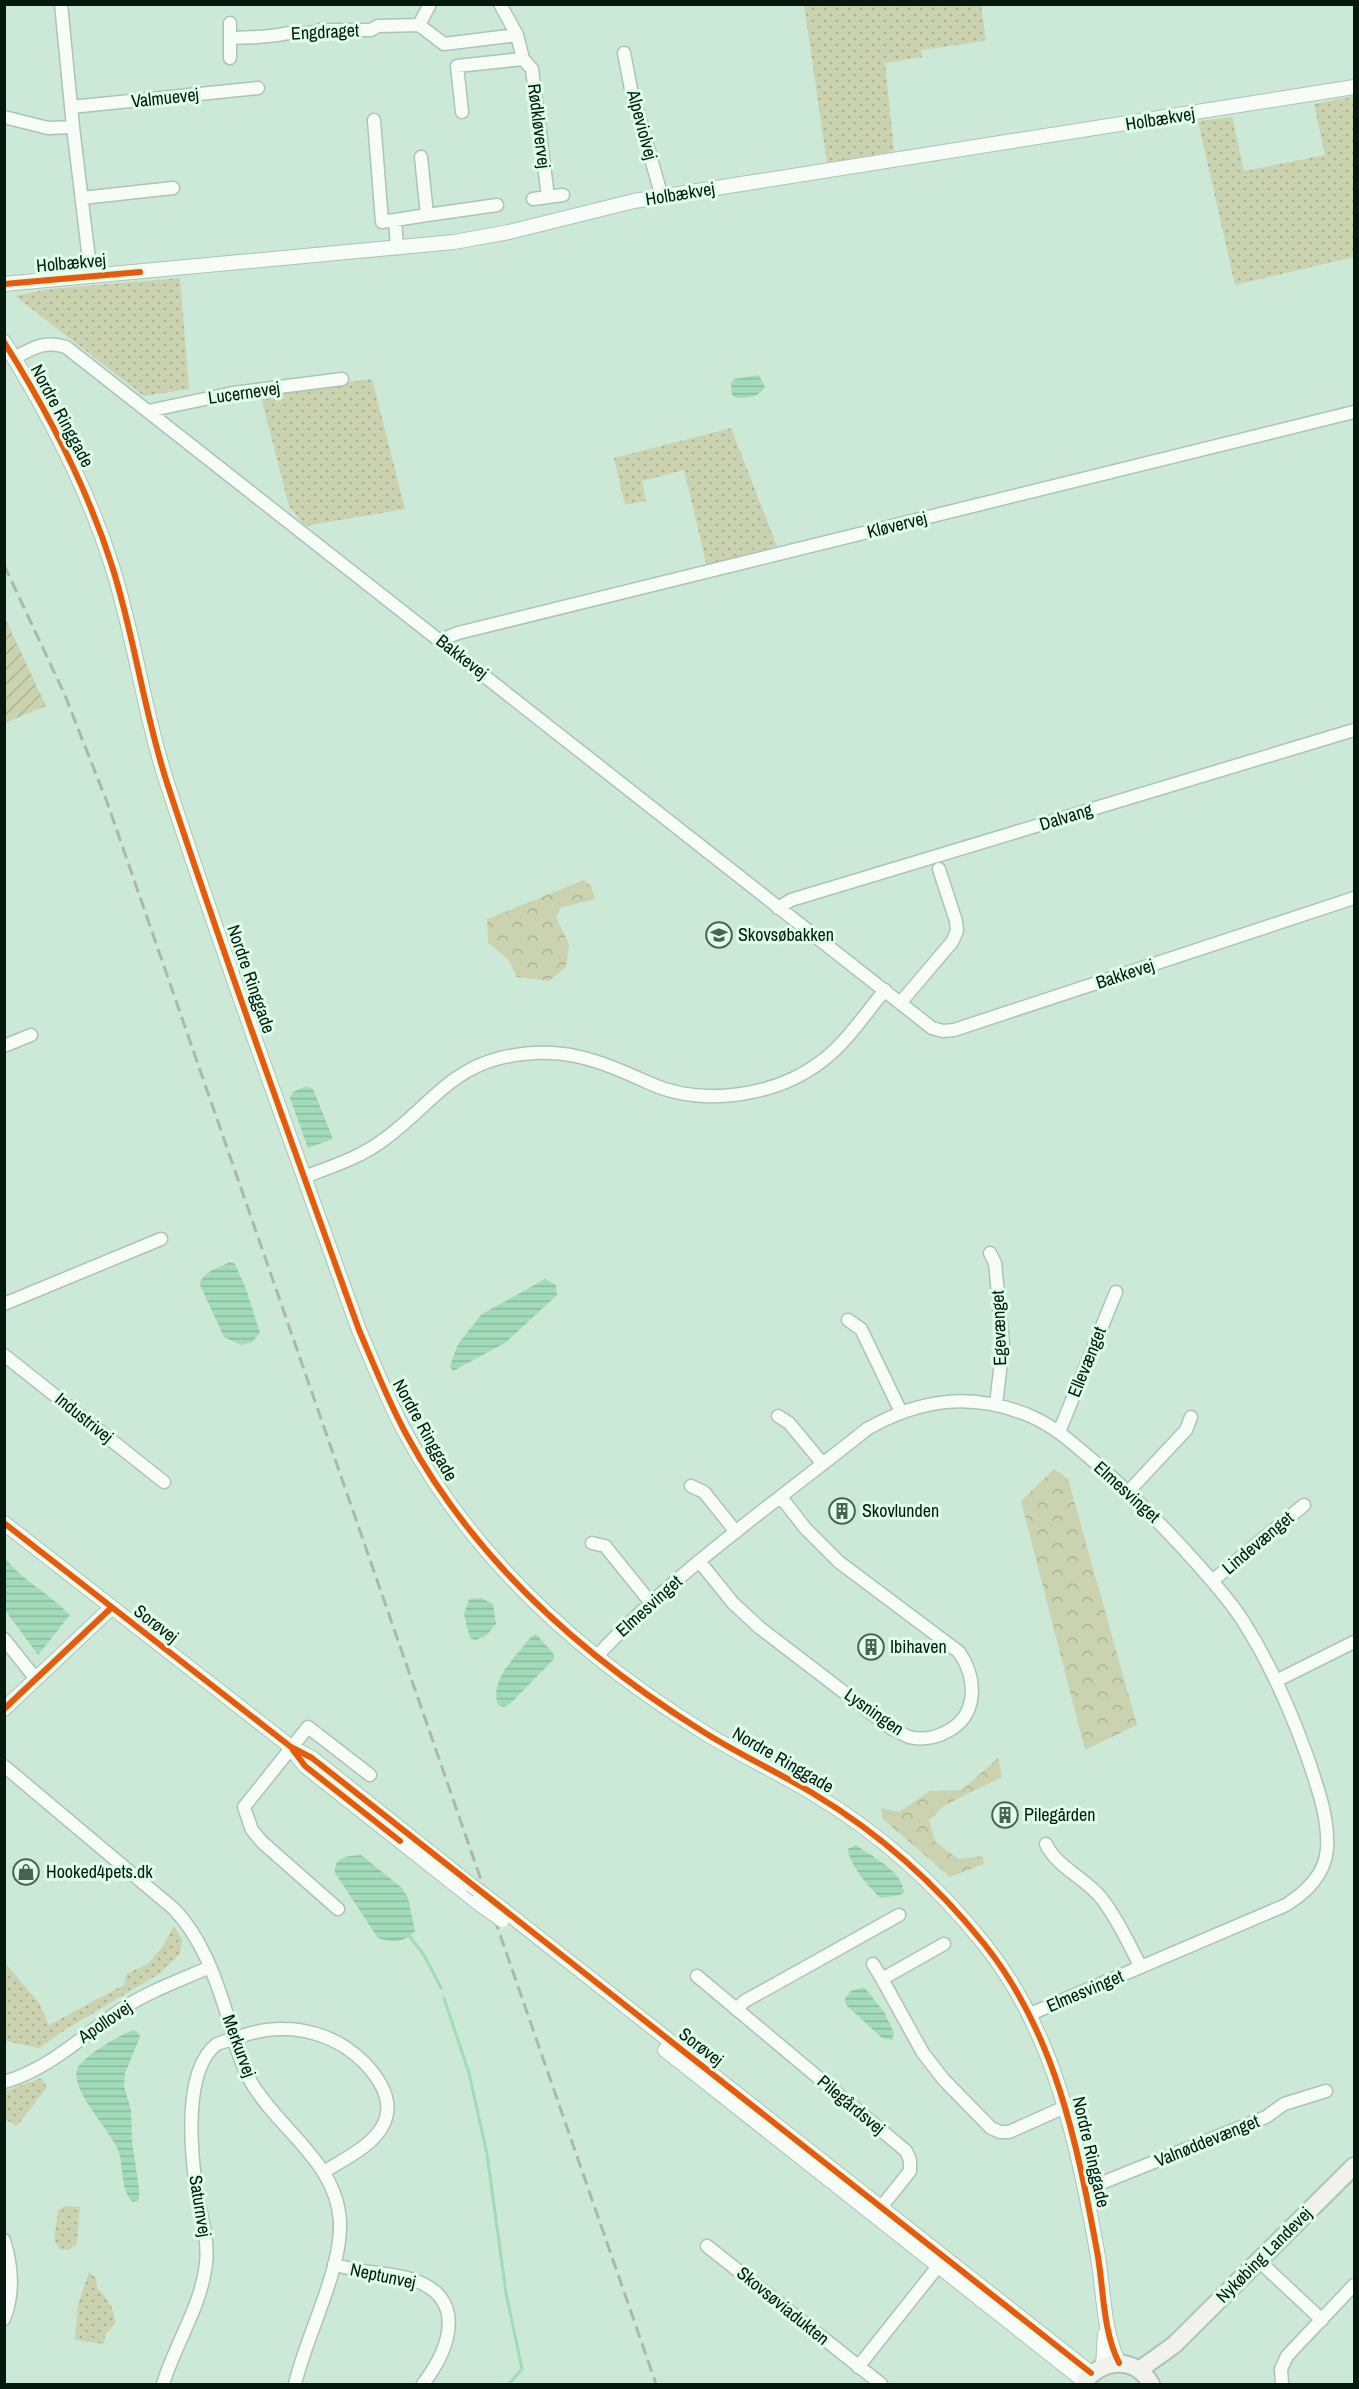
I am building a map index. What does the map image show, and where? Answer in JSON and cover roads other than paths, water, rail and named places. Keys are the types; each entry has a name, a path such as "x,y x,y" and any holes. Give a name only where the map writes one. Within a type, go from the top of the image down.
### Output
{"main road":[{"name":"Nykøbing Landevej","path":"1146,2379 1174,2345 1354,2166"},
{"path":"1096,2374 1146,2379"}],"street":[{"path":"61,4 91,276"},
{"path":"430,4 419,25 444,44 517,35"},
{"path":"462,112 457,66 523,59 517,35 500,4"},
{"path":"230,23 230,58"},
{"name":"Engdraget","path":"230,38 274,37 283,34 314,33 321,30 371,30 378,26 419,25"},
{"name":"Alpeviolvej","path":"624,53 631,89 662,197"},
{"name":"Rødkløvervej","path":"523,59 532,69 548,197"},
{"name":"Holbækvej","path":"4,284 397,248 485,237 599,209 662,197 1354,87"},
{"name":"Valmuevej","path":"71,107 258,88"},
{"path":"4,117 48,128 73,128"},
{"path":"374,120 382,222 497,205"},
{"path":"421,157 427,215"},
{"path":"82,198 173,188"},
{"path":"533,199 563,195"},
{"path":"395,220 397,248"},
{"name":"Nordre Ringgade","path":"4,342 60,441 98,525 125,611 167,782 359,1330 406,1435 435,1483 472,1536 544,1611 596,1657 706,1734 859,1823 899,1856 946,1901 986,1946 1029,2015 1047,2053 1065,2107 1100,2264 1106,2316 1096,2374"},
{"name":"Bakkevej","path":"14,358 43,343 66,346 932,1028 943,1031 954,1030 1354,898"},
{"name":"Lucernevej","path":"148,411 234,393 342,379"},
{"name":"Kløvervej","path":"441,640 458,633 1354,412"},
{"name":"Dalvang","path":"778,908 791,900 1354,730"},
{"path":"901,1002 952,942 957,931 957,921 939,869"},
{"path":"304,1177 363,1154 387,1138 448,1082 496,1059 524,1053 572,1055 596,1060 651,1084 689,1094 726,1096 758,1091 788,1080 822,1061 885,990"},
{"path":"4,1046 31,1035"},
{"path":"4,1304 161,1239"},
{"name":"Egevænget","path":"990,1253 995,1263 1003,1344 996,1405"},
{"name":"Ellevænget","path":"1059,1432 1116,1292"},
{"path":"848,1320 861,1329 901,1412"},
{"name":"Industrivej","path":"4,1355 164,1482"},
{"name":"Elmesvinget","path":"596,1657 622,1629 699,1561 867,1429 901,1412 948,1401 979,1402 1030,1415 1059,1432 1129,1491 1166,1528 1242,1619 1276,1681 1307,1758 1324,1812 1327,1850 1319,1875 1304,1893 1286,1905 1029,2015"},
{"path":"778,1416 789,1423 823,1464"},
{"path":"1129,1491 1186,1430 1191,1417"},
{"path":"691,1486 704,1492 736,1532"},
{"name":"Lysningen","path":"699,1561 733,1603 760,1628 892,1729 910,1737 925,1738 939,1736 953,1729 964,1718 973,1694 967,1664 958,1652 839,1562 805,1528 781,1497"},
{"name":"Lindevænget","path":"1212,1581 1304,1505"},
{"name":"Sorøvej","path":"4,1523 291,1747 312,1758 941,2263 1096,2374"},
{"path":"592,1543 605,1546 651,1604"},
{"path":"4,1708 111,1608"},
{"path":"4,1639 36,1679"},
{"path":"1276,1681 1354,1642"},
{"path":"338,1909 262,1842 252,1830 244,1807 308,1727 370,1774"},
{"name":"Sorøvej","path":"291,1747 305,1766 877,2212"},
{"name":"Merkurvej","path":"4,1766 187,1922 210,1967 244,2066 259,2094 324,2172 337,2204 340,2222 339,2239 334,2264 295,2385"},
{"name":"Elmesvinget","path":"1046,1844 1054,1858 1089,1884 1102,1899 1141,1967"},
{"path":"736,2009 745,2001 899,1915"},
{"path":"882,1979 944,1944"},
{"path":"873,1964 923,2053 944,2080 991,2128 1000,2132 1009,2132 1065,2107"},
{"name":"Apollovej","path":"4,2082 26,2074 139,1999 210,1967"},
{"name":"Pilegårdsvej","path":"697,1976 906,2151 910,2160 910,2171 877,2212"},
{"name":"Saturnvej","path":"163,2385 197,2298 206,2264 205,2238 193,2157 194,2094 199,2068 207,2054 217,2044 257,2031 283,2029 308,2032 344,2046 359,2058 378,2080 387,2102 387,2114 380,2130 363,2146 324,2172"},
{"name":"Valnøddevænget","path":"1084,2186 1104,2182 1266,2117 1284,2104 1326,2091"},
{"path":"4,2241 11,2277 10,2301 4,2319"},
{"name":"Skovsøviadukten","path":"707,2246 881,2385"},
{"path":"1258,2261 1322,2320"},
{"path":"858,2367 941,2263"},
{"name":"Neptunvej","path":"334,2264 351,2271 406,2278 425,2285 439,2295 447,2308 450,2322 448,2337 439,2360 423,2385"},
{"path":"1282,2385 1281,2369 1287,2356 1354,2285"}],"waterway":[{"path":"410,1937 424,1955 441,1988"},
{"path":"444,1998 469,2073 487,2154 506,2293 522,2369 509,2384"}],"railway":[{"path":"4,565 64,693 107,802 656,2384"}],"place":[{"name":"Skovsøbakken","path":"719,935"},
{"name":"Skovlunden","path":"842,1511"},
{"name":"Ibihaven","path":"871,1647"},
{"name":"Pilegården","path":"1005,1815"},
{"name":"Hooked4pets.dk","path":"26,1872"}]}
